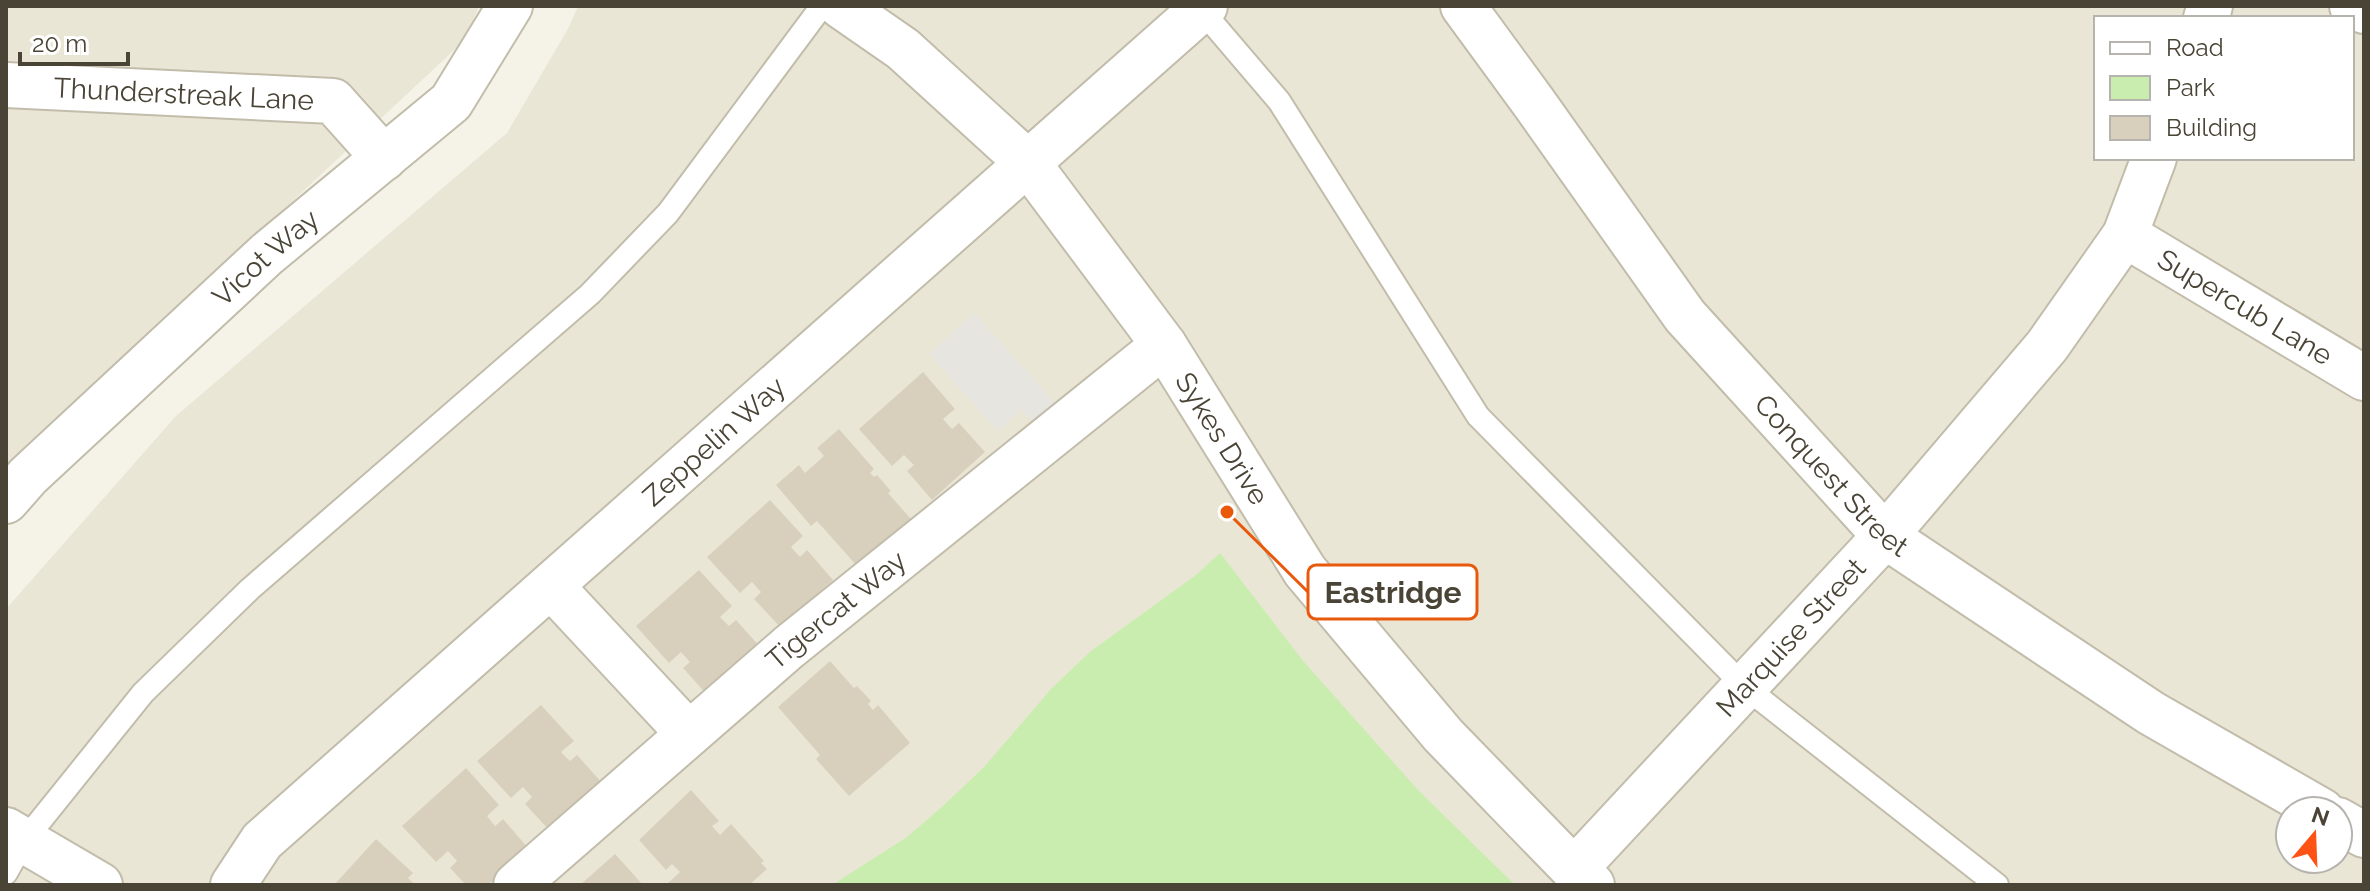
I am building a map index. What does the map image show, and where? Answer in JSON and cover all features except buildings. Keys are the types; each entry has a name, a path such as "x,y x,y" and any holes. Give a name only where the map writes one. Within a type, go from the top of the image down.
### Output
{"street":[{"name":"Vicot Way","path":"6,501 28,476 267,254 451,102 510,6"},
{"name":"Sykes Drive","path":"841,6 903,49 1028,163 1164,345 1305,571 1443,735 1583,878"},
{"name":"Conquest Street","path":"1463,6 1685,316 1885,536 2151,713 2294,795"},
{"path":"2352,6 2364,11"},
{"name":"Zeppelin Way","path":"233,885 262,841 1201,7"},
{"name":"Thunderstreak Lane","path":"6,85 333,101 384,158"},
{"name":"Marquise Street","path":"1583,878 1745,687 1885,536 2047,346 2125,235 2153,160"},
{"name":"Supercub Lane","path":"2125,235 2364,378"},
{"name":"Tigercat Way","path":"516,885 789,647 1164,345"},
{"path":"551,586 689,734"},
{"path":"12,848 100,885"}],"lane":[{"path":"12,848 143,693 250,589 590,294 657,225 822,6"},
{"path":"1201,7 1279,101 1478,416 1745,687 1997,885"}],"shaded area":[{"path":"6,6 479,6 466,39 117,365 6,484"},
{"path":"578,6 2364,6 2364,885 6,885 6,609 176,416 507,133"},
{"path":"974,313 1057,405 1035,424 1021,410 998,431 929,354"}],"green space":[{"path":"1220,553 1304,662 1418,790 1515,885 832,885 907,837 984,767 1052,688 1091,651 1196,575"}],"place":[{"name":"Eastridge","path":"1227,512"}]}
